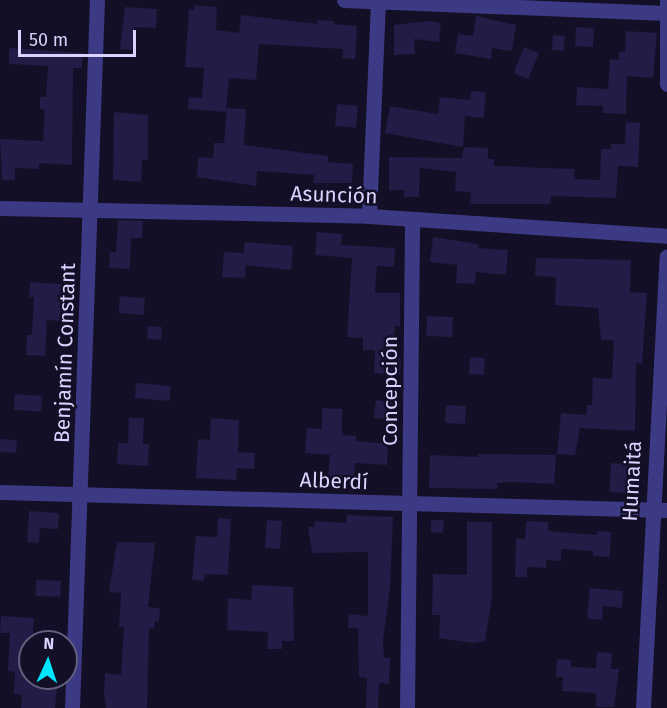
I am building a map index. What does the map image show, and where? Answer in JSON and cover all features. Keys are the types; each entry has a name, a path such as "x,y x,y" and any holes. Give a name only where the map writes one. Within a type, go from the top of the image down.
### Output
{"street":[{"name":"Benjamín Constant","path":"72,708 82,494 97,0"},
{"path":"344,0 667,13"},
{"path":"667,0 667,84"},
{"path":"369,216 378,1"},
{"name":"Asunción","path":"0,208 369,216 667,236"},
{"name":"Concepción","path":"407,708 412,505 412,219"},
{"name":"Humaitá","path":"643,708 651,511 667,257"},
{"name":"Alberdí","path":"0,492 412,505 667,510"}],"building":[{"path":"194,5 217,7 216,30 239,33 241,15 317,24 318,20 334,21 334,24 357,26 355,59 342,58 343,49 259,44 256,80 229,78 226,112 188,109 189,97 202,98 204,68 185,67 189,9 194,10"},
{"path":"125,7 157,9 156,28 134,27 132,50 120,49"},
{"path":"476,16 516,25 512,51 492,48 491,59 455,53 458,34 473,36"},
{"path":"428,21 441,23 439,42 414,39 415,54 394,55 394,25"},
{"path":"576,27 594,28 593,47 575,46"},
{"path":"626,31 657,33 653,78 627,76 626,114 603,113 603,106 576,105 577,87 608,89 610,59 619,60 619,51 625,52"},
{"path":"553,35 565,36 564,51 552,50"},
{"path":"524,47 539,53 528,79 514,73"},
{"path":"9,48 83,53 82,68 73,68 72,165 39,163 39,169 15,168 15,180 2,180 0,139 43,141 45,110 40,109 40,97 46,97 48,66 9,64"},
{"path":"471,91 486,92 484,118 465,116 463,147 385,133 390,106 438,114 440,97 470,100"},
{"path":"337,104 358,106 356,128 335,126"},
{"path":"227,108 246,109 244,145 328,156 328,162 353,164 352,183 313,183 314,175 257,171 256,186 197,177 198,157 213,158 214,143 224,143"},
{"path":"114,112 148,115 148,160 142,160 141,182 113,180"},
{"path":"626,122 640,123 638,167 618,166 616,198 551,196 550,204 470,204 471,192 455,191 456,172 420,168 419,197 404,197 404,190 389,190 389,157 462,158 464,147 488,148 488,159 494,159 494,166 575,169 574,179 600,180 601,149 611,149 611,144 625,144"},
{"path":"118,220 143,221 142,238 131,238 130,269 109,268 110,252 116,252"},
{"path":"317,232 342,234 341,245 395,248 394,267 377,266 375,293 400,293 400,326 395,326 393,359 401,359 400,375 374,373 375,350 363,350 363,338 347,337 352,258 315,255"},
{"path":"433,237 478,244 478,248 508,250 506,275 476,272 475,284 456,283 457,265 430,262"},
{"path":"245,242 293,246 291,270 246,265 245,278 222,277 224,252 244,253"},
{"path":"536,258 631,260 630,292 647,293 642,364 636,363 635,431 580,428 575,455 557,454 561,413 586,415 587,405 592,405 593,378 612,379 614,340 601,340 598,308 555,305 556,277 535,276"},
{"path":"30,282 74,285 73,300 61,299 60,321 47,320 45,356 26,355 27,335 32,335 34,297 29,297"},
{"path":"120,296 145,298 143,315 119,313"},
{"path":"427,316 453,317 452,337 426,336"},
{"path":"148,326 162,327 161,340 147,339"},
{"path":"470,357 485,358 484,375 469,374"},
{"path":"136,383 171,386 170,401 135,398"},
{"path":"15,394 42,396 41,412 14,410"},
{"path":"376,400 392,402 390,420 374,418"},
{"path":"446,405 466,406 465,424 445,423"},
{"path":"322,408 342,409 342,435 356,436 356,441 388,444 387,465 355,463 354,478 328,477 330,455 305,453 307,428 322,429"},
{"path":"129,418 144,418 143,444 149,444 148,466 117,464 118,443 128,443"},
{"path":"211,418 239,420 238,452 255,453 254,469 237,468 236,480 196,478 198,439 210,440"},
{"path":"0,439 17,440 16,453 0,452"},
{"path":"478,454 556,455 554,484 511,482 497,483 497,489 429,488 430,455 478,457"},
{"path":"611,463 633,464 631,493 609,492"},
{"path":"29,511 59,513 58,529 40,528 39,543 27,542"},
{"path":"347,515 393,517 390,588 383,640 384,658 390,658 389,684 379,683 378,708 366,708 367,678 359,677 358,628 348,628 349,614 368,616 368,552 312,553 308,527 314,527 315,521 346,523"},
{"path":"218,518 231,519 228,575 205,574 204,581 192,580 196,536 217,537"},
{"path":"267,520 282,521 280,549 265,548"},
{"path":"431,520 444,520 443,533 431,532"},
{"path":"526,521 548,522 548,531 597,535 597,531 611,532 610,557 593,556 593,551 561,549 561,561 546,560 546,568 527,567 527,577 515,577 516,538 525,539"},
{"path":"467,522 492,522 492,597 485,641 473,643 439,638 440,615 432,615 433,574 467,575"},
{"path":"117,542 155,543 148,607 160,608 159,622 155,621 154,629 149,628 147,708 106,708 105,673 121,675 124,627 119,627 121,593 109,592"},
{"path":"36,580 61,581 60,597 35,596"},
{"path":"252,585 293,587 294,641 282,641 282,649 267,649 268,632 227,630 228,598 251,600"},
{"path":"590,588 623,591 622,608 603,606 602,620 587,618"},
{"path":"1,616 34,618 33,630 18,630 18,690 57,690 55,708 21,708 22,695 14,694 15,672 8,671 10,633 0,633"},
{"path":"597,652 612,653 611,669 619,669 614,707 596,707 596,693 562,691 563,677 556,677 557,659 571,660 571,667 596,668"}]}
